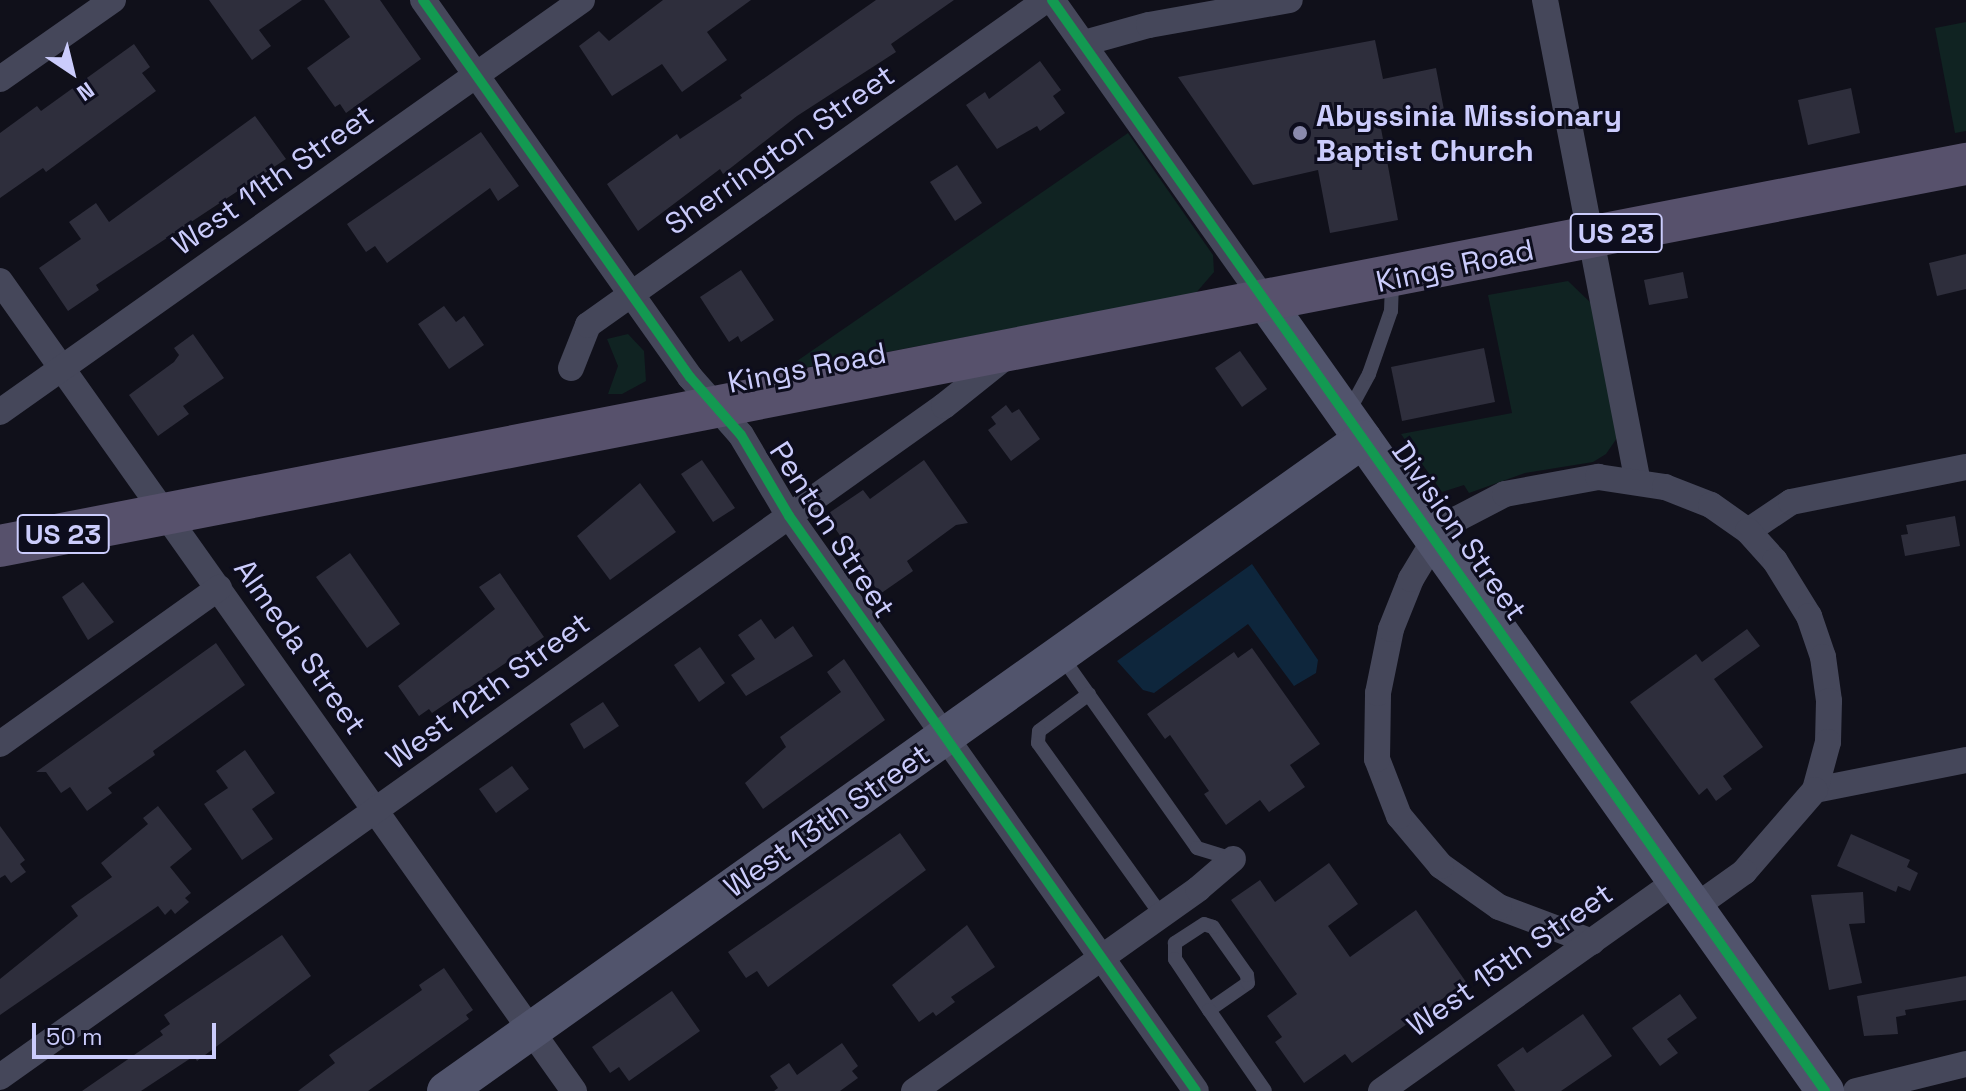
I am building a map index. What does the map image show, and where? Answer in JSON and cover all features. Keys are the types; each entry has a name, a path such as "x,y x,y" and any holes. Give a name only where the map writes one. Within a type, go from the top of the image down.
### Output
{"main road":[{"name":"Kings Road","path":"0,546 1267,304 1966,164"}],"street":[{"path":"0,79 113,0"},
{"name":"Penton Street","path":"423,0 632,294 718,410 741,435 789,516 1196,1091"},
{"name":"West 11th Street","path":"0,412 582,0"},
{"name":"Sherrington Street","path":"571,368 588,325 1046,0"},
{"name":"Division Street","path":"1052,0 1825,1091"},
{"path":"1084,43 1149,25 1290,0"},
{"path":"1545,0 1638,481"},
{"name":"Almeda Street","path":"0,281 574,1091"},
{"name":"West 12th Street","path":"0,1077 789,516 1010,353"},
{"name":"West 13th Street","path":"446,1091 1061,655 1355,427"},
{"path":"1748,531 1791,502 1966,467"},
{"path":"1592,942 1540,925 1475,892 1411,834 1385,788 1375,742 1378,693 1391,629 1411,579 1435,539 1457,519 1505,494 1598,477 1638,481 1711,505 1748,531 1793,584 1823,657 1828,742 1815,790 1966,760"},
{"path":"0,744 219,588"},
{"name":"West 15th Street","path":"1381,1091 1592,942 1771,846 1815,790"},
{"path":"914,1091 1162,916 1233,859"},
{"path":"1856,1091 1966,1064"}],"lane":[{"path":"1355,427 1391,311 1392,279"},
{"path":"1061,655 1197,848 1233,859"},
{"path":"1089,694 1039,731 1038,743 1162,916"},
{"path":"1209,1010 1248,983 1247,975 1213,927 1204,924 1175,943 1175,959 1209,1010 1265,1091"}],"green space":[{"path":"1966,22 1966,131 1955,133 1935,28"},
{"path":"1128,133 1213,255 1214,272 1195,294 781,372"},
{"path":"1568,281 1592,304 1617,438 1606,454 1593,462 1525,473 1469,493 1464,485 1442,492 1401,434 1512,413 1488,295"},
{"path":"628,334 644,351 646,381 622,394 608,394 618,366 607,339"}],"water":[{"path":"1252,564 1318,660 1316,673 1294,686 1248,624 1154,693 1143,690 1117,661"}],"building":[{"path":"209,0 302,0 259,30 271,46 252,60"},
{"path":"324,0 380,0 421,59 346,113 340,104 335,107 307,68 350,37"},
{"path":"663,0 751,0 707,32 727,60 682,92 662,64 612,96 579,46 599,31 609,41"},
{"path":"876,0 954,0 891,44 896,52 797,116 723,174 720,169 638,231 607,184 677,134 680,139 742,98 740,95"},
{"name":"Abyssinia Missionary Baptist Church","path":"1375,40 1383,79 1436,68 1444,110 1380,123 1398,220 1330,233 1318,170 1253,185 1178,77"},
{"path":"134,44 150,67 142,73 156,91 46,172 43,168 0,198 0,133 37,106 41,111"},
{"path":"1040,61 1061,90 1053,96 1065,113 1040,131 1037,126 997,149 966,105 985,92 989,99"},
{"path":"1851,88 1860,133 1808,145 1798,100"},
{"path":"255,116 286,159 96,285 99,290 68,311 39,268 81,239 69,222 96,203 109,222"},
{"path":"481,132 519,186 498,201 490,188 387,263 375,246 366,252 347,224"},
{"path":"957,165 982,203 955,221 930,182"},
{"path":"1966,254 1966,289 1937,296 1929,263"},
{"path":"741,270 774,320 741,342 738,336 729,342 700,297"},
{"path":"1683,272 1688,298 1649,305 1644,280"},
{"path":"444,306 456,322 464,316 484,345 449,369 418,324"},
{"path":"193,334 224,378 183,406 189,414 158,436 129,395 174,362 179,355 174,348"},
{"path":"1484,348 1495,402 1402,421 1391,367"},
{"path":"1240,351 1267,389 1242,407 1215,368"},
{"path":"1006,405 1012,413 1019,409 1040,439 1011,461 988,430 996,424 991,417"},
{"path":"702,460 735,508 713,522 681,474"},
{"path":"924,460 968,523 956,525 907,561 913,571 880,594 826,515 863,490 870,499"},
{"path":"640,483 676,532 610,580 577,536"},
{"path":"1955,516 1960,546 1905,556 1901,535 1908,534 1906,525"},
{"path":"350,553 400,624 367,648 316,577"},
{"path":"500,573 544,637 432,713 429,709 419,716 398,686 495,609 479,587"},
{"path":"83,582 114,622 88,640 62,597"},
{"path":"761,619 775,639 793,626 813,656 746,696 731,675 755,659 738,635"},
{"path":"1747,629 1760,646 1714,679 1763,747 1723,776 1732,789 1716,801 1707,788 1699,795 1630,702 1696,654 1702,662"},
{"path":"216,643 245,685 153,751 155,755 108,788 112,793 87,811 70,787 61,793 46,772 36,772"},
{"path":"700,647 725,683 699,702 674,665"},
{"path":"1252,648 1320,744 1290,765 1305,787 1269,812 1260,800 1226,825 1204,794 1209,791 1170,735 1165,739 1147,714 1234,652 1238,658"},
{"path":"844,659 885,720 763,809 745,783 786,747 780,737 841,692 827,672"},
{"path":"603,702 619,726 584,749 570,724"},
{"path":"245,750 275,793 252,809 273,839 242,860 204,804 228,788 216,771"},
{"path":"512,766 529,789 496,813 479,789"},
{"path":"158,806 192,849 170,867 191,893 185,898 189,902 175,914 171,909 165,915 158,906 0,1015 0,979 78,916 71,906 112,877 101,863 148,824 143,818"},
{"path":"0,826 25,860 20,864 26,872 11,883 5,875 0,878"},
{"path":"900,833 926,870 768,987 757,971 746,978 728,952"},
{"path":"1851,834 1910,860 1907,867 1918,873 1910,891 1898,886 1896,892 1837,866"},
{"path":"1329,863 1358,904 1328,926 1350,957 1416,910 1466,982 1352,1063 1345,1054 1304,1083 1275,1042 1282,1037 1267,1016 1297,994 1231,900 1260,880 1275,902"},
{"path":"1863,892 1865,923 1849,924 1862,983 1829,990 1811,895"},
{"path":"967,925 995,967 951,997 955,1002 936,1016 933,1012 919,1022 892,985"},
{"path":"282,935 311,976 197,1061 194,1056 141,1091 82,1091 163,1035 160,1031 170,1024 164,1015"},
{"path":"444,968 473,1010 466,1015 469,1019 368,1091 298,1091 335,1063 329,1055 422,990 419,985"},
{"path":"1966,976 1966,1000 1905,1010 1906,1015 1896,1017 1898,1034 1864,1036 1857,996"},
{"path":"672,991 700,1031 629,1081 619,1067 610,1073 592,1047"},
{"path":"1680,994 1697,1018 1667,1039 1678,1053 1660,1066 1632,1028"},
{"path":"1583,1014 1612,1056 1561,1091 1515,1091 1497,1065 1523,1047 1527,1053"},
{"path":"842,1043 858,1066 852,1071 858,1078 840,1091 774,1091 778,1088 770,1076 789,1063 797,1075"}],"cycle path":[{"path":"423,0 690,377 741,435 789,516 1196,1091"},
{"path":"1052,0 1825,1091"}],"place":[{"name":"Abyssinia Missionary Baptist Church","path":"1300,133"}]}
